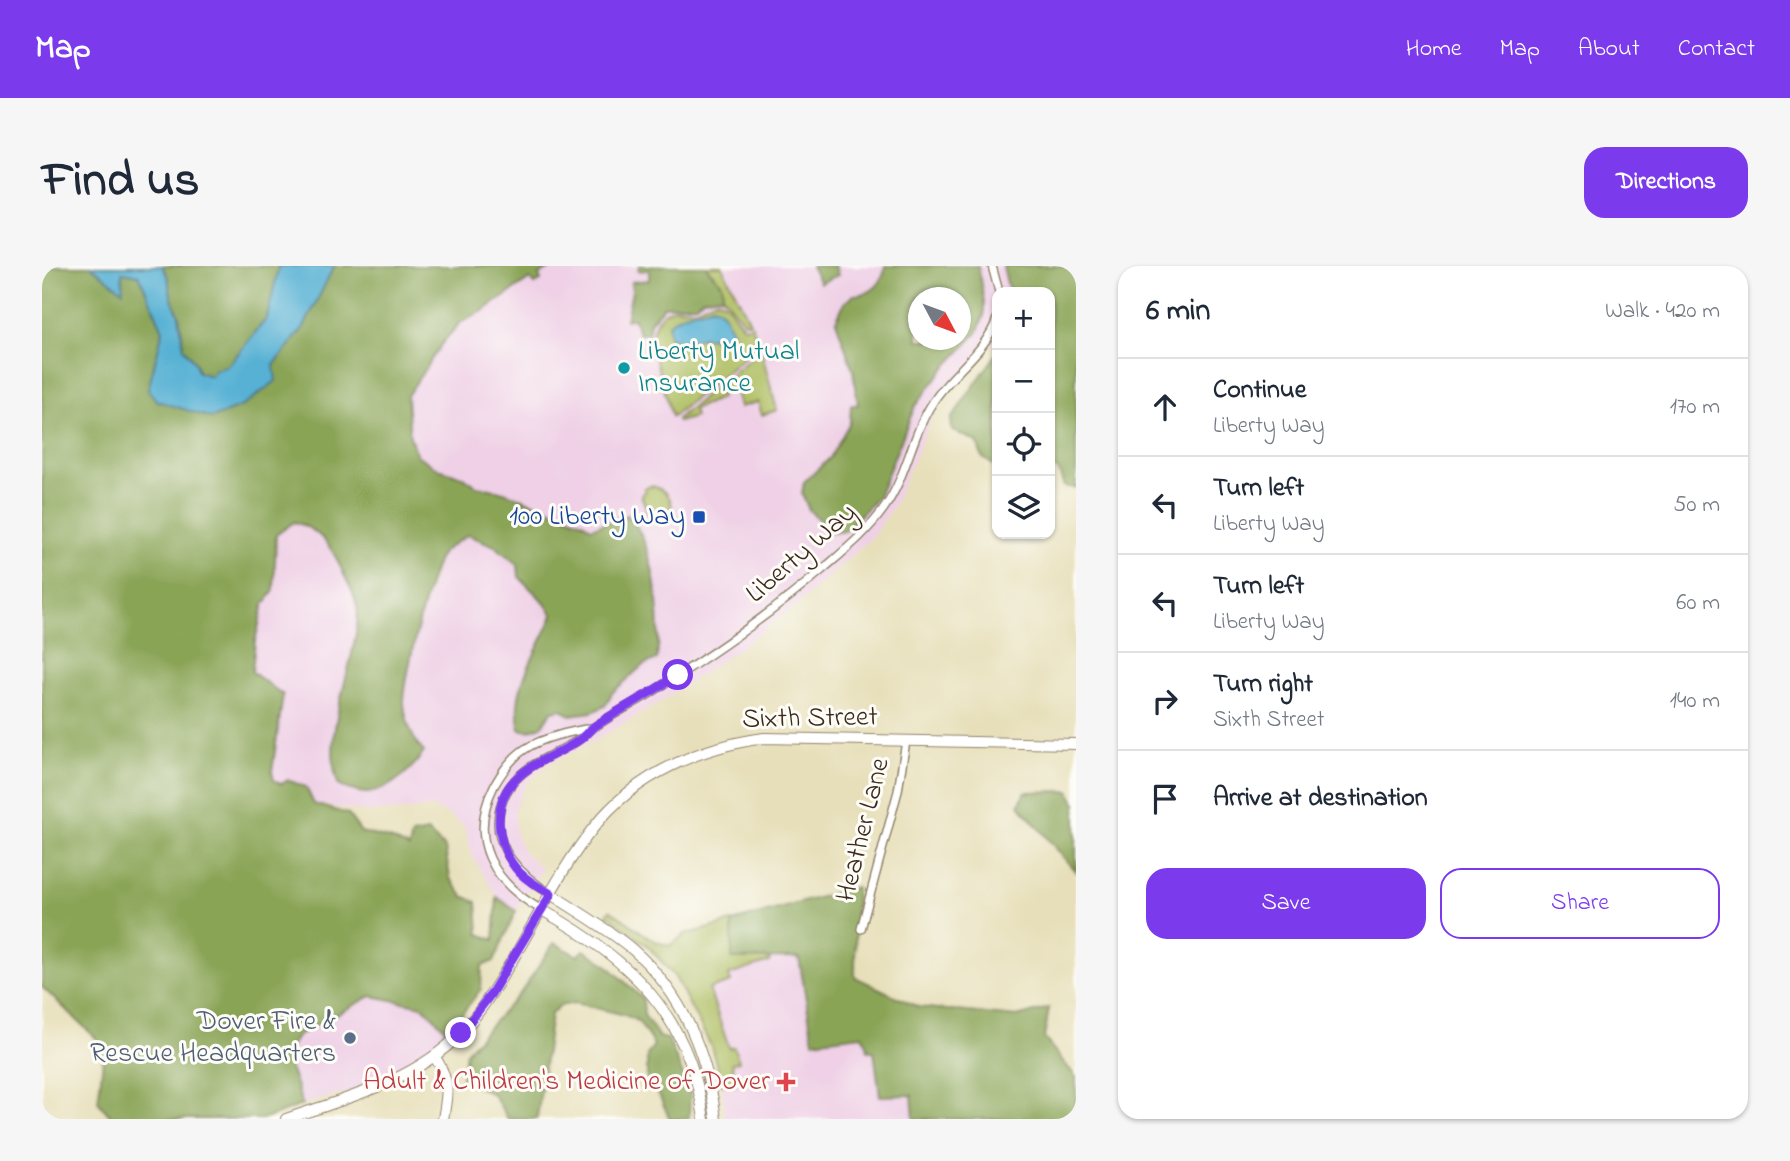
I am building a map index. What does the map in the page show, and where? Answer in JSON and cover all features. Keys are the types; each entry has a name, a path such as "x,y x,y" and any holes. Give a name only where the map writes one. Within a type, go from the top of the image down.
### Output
{"main road":[{"name":"Sixth Street","path":"286,1119 380,1086 435,1057 475,1017 581,844 609,810 641,783 682,760 724,744 764,738 1076,744"},
{"path":"551,894 631,948 654,971 673,996 700,1047 716,1119"},
{"path":"542,910 612,954 653,996 683,1045 698,1087 704,1119"},
{"path":"435,1057 447,1081 443,1119"}],"street":[{"path":"992,266 998,287"},
{"name":"Liberty Way","path":"551,894 523,875 508,856 498,827 501,806 510,786 520,774 579,740 592,728 666,683 749,627 859,537 875,521 894,494 931,404 986,342 992,329"},
{"name":"Liberty Way","path":"542,910 512,891 495,870 484,841 488,802 508,764 523,750 560,735 592,728"},
{"name":"Heather Lane","path":"861,929 898,791 906,741"}],"shaded area":[{"path":"555,266 811,266 820,283 838,275 835,266 1003,266 1008,287 992,287 992,344 949,391 934,412 893,507 871,538 794,607 742,646 671,695 596,740 546,765 526,784 515,807 515,831 523,852 542,868 516,911 497,897 473,857 464,826 447,813 431,807 368,812 314,804 306,786 281,784 274,780 252,673 255,641 264,604 274,591 276,535 294,522 316,532 328,542 353,593 357,609 356,630 340,704 334,748 334,774 339,786 350,790 396,779 418,761 404,699 415,638 440,554 468,535 495,546 518,565 519,577 553,615 531,664 552,711 612,693 643,665 646,549 635,522 628,515 591,528 583,522 504,492 477,486 463,477 439,469 418,456 410,437 407,396 443,342 460,323 530,279 541,281 539,275"},
{"path":"800,958 813,1040 862,1035 874,1050 880,1096 912,1095 914,1119 725,1119 722,1084 711,1046 685,993 732,959"},
{"path":"371,996 423,1006 448,1032 410,1063 383,1077 348,1092 302,1105 285,1056 298,1035"}],"green space":[{"path":"42,266 91,266 122,290 122,271 139,275 163,330 148,390 274,365 304,327 334,266 555,266 539,275 541,281 534,284 530,279 460,323 443,342 407,396 410,437 418,456 439,469 463,477 477,486 504,492 583,522 591,528 627,515 637,527 651,562 659,624 657,659 643,665 612,693 605,706 592,712 570,715 562,709 552,711 542,726 528,731 520,729 518,714 522,685 553,615 519,577 518,565 495,546 468,535 448,548 437,562 431,579 418,626 405,692 404,704 408,723 424,752 407,772 391,784 374,792 363,793 339,786 334,770 333,752 337,715 356,631 358,612 354,597 333,552 317,534 294,522 276,535 274,591 264,604 255,641 252,672 283,695 272,772 274,780 281,784 288,780 306,787 314,804 348,814 361,832 393,840 409,848 412,835 428,832 445,848 450,878 463,896 477,902 479,934 494,940 497,897 516,911 494,961 482,966 481,989 448,1032 423,1006 371,996 298,1035 285,1056 302,1105 265,1119 113,1119 98,1102 103,1060 97,1039 42,987"},
{"path":"162,266 279,266 267,318 229,365 215,370 211,376 198,372 184,348 179,316 171,296 168,277"},
{"path":"639,266 705,266 722,284 723,296 703,298 696,304 664,306 650,322 648,334 639,334 634,318 626,320 632,291 631,282 649,280 649,270 638,271"},
{"path":"705,266 722,266 750,322 744,322 723,296 722,284"},
{"path":"811,266 835,266 838,275 820,283"},
{"path":"885,266 978,266 984,316 977,333 971,340 971,287 908,287 908,350 961,350 915,406 878,497 845,531 832,533 809,510 802,494 804,482 830,458 850,422 851,405 858,405 853,370 836,321 844,303 854,295 871,291 882,278"},
{"path":"1003,266 1076,266 1076,488 1064,486 1058,469 1055,469 1055,287 1008,287"},
{"path":"717,300 726,304 745,327 752,325 759,345 672,417 652,347 653,329 659,318 668,310 697,308"},
{"path":"761,350 777,410 762,415 758,402 740,407 734,388 720,392 721,398 693,409 695,417 678,422 677,419"},
{"path":"992,360 992,464 982,457 977,442 952,430 951,419"},
{"path":"651,486 668,495 670,513 649,516 641,495 645,492 644,488"},
{"path":"1069,791 1076,804 1076,872 1019,805 1025,792"},
{"path":"856,887 855,977 918,1007 1017,1017 1049,1008 1044,1038 1076,1077 1076,1119 914,1119 912,1095 880,1096 874,1051 868,1051 862,1035 813,1041 799,958 732,959 732,922"},
{"path":"610,910 653,940 669,946 687,933 732,922 733,959 770,958 770,962 729,975 731,982 709,989 729,1048 734,1047 739,1061 732,1063 736,1085 722,1084 711,1046 675,977 648,946 607,914"},
{"path":"554,943 578,956 584,950 606,964 643,999 644,1015 659,1037 668,1039 690,1092 689,1119 670,1119 659,1095 647,1082 647,1055 654,1045 638,1021 625,1015 575,1003 559,1006 551,1014 537,1119 508,1119 493,1094 462,1080 466,1052 522,991"}],"water":[{"path":"91,266 162,266 168,277 171,296 179,316 184,348 198,372 211,376 215,370 229,365 267,318 279,266 334,266 304,327 274,365 276,381 244,405 212,418 157,401 148,390 163,330 139,275 122,272 123,291"},
{"path":"713,306 724,314 733,333 728,339 704,337 681,342 669,337 668,325 672,321"}],"place":[{"name":"Liberty Mutual Insurance","path":"624,368"},
{"name":"100 Liberty Way","path":"699,517"},
{"name":"Dover Fire & Rescue Headquarters","path":"350,1038"},
{"name":"Adult & Children's Medicine of Dover","path":"786,1082"}],"route":[{"path":"461,1033 491,994 551,894 517,870 501,839 499,813 510,786 520,774 579,740 592,728 678,675"}]}
